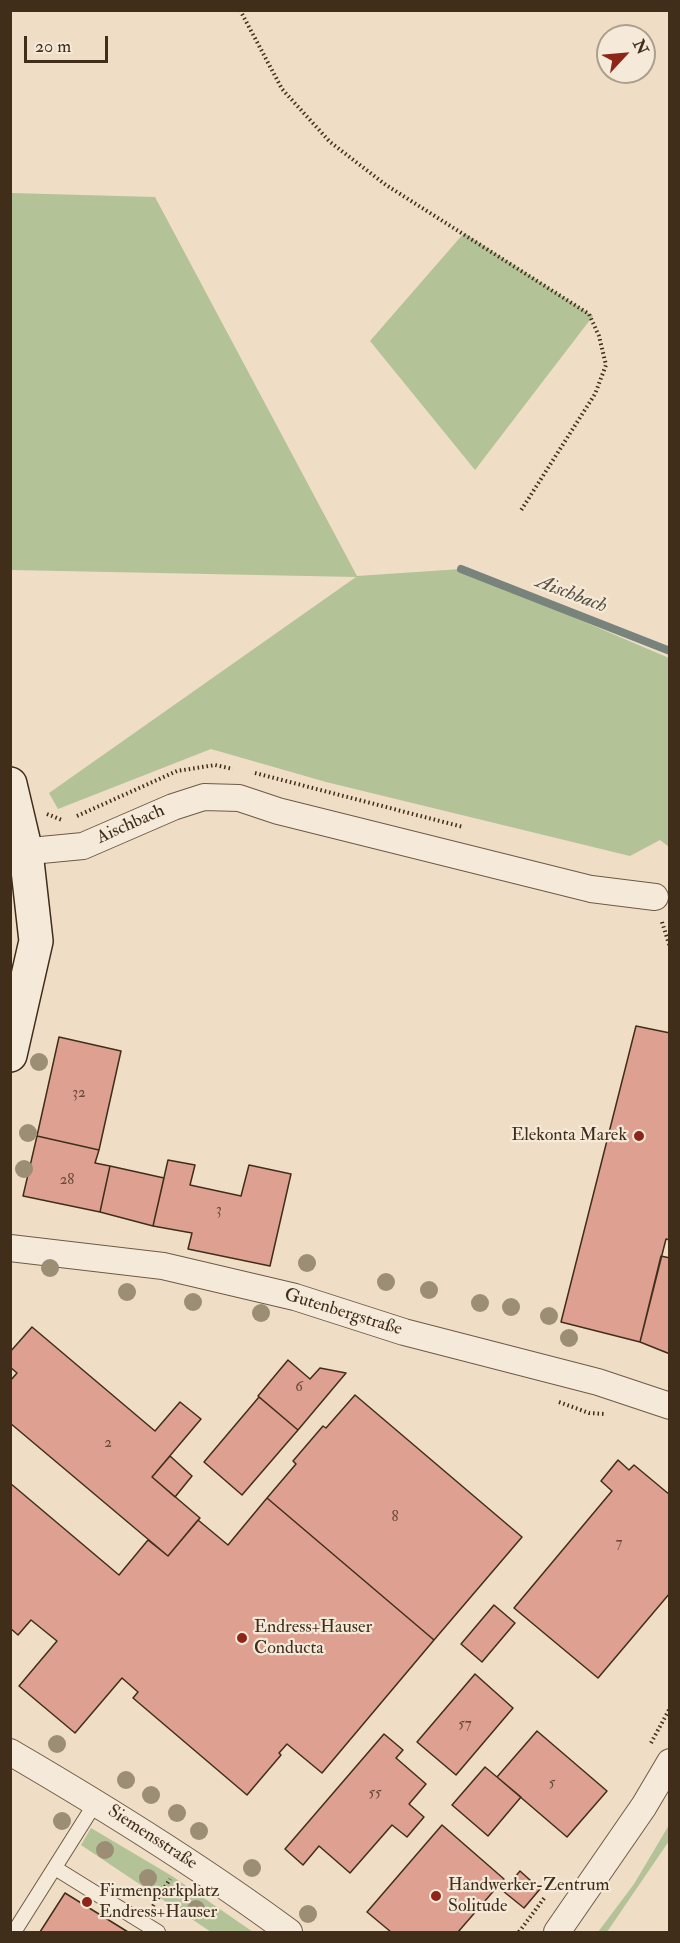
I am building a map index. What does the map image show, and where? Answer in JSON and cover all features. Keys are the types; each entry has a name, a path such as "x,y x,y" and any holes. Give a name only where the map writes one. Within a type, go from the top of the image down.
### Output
{"street":[{"path":"10,784 18,852 36,941 10,1055"},
{"name":"Aischbach","path":"18,852 83,846 172,807 204,797 239,798 278,811 591,889 655,897"},
{"name":"Gutenbergstraße","path":"10,1248 163,1266 295,1298 404,1332 598,1382 669,1406"},
{"name":"Siemensstraße","path":"10,1752 185,1858 289,1932"},
{"path":"557,1932 644,1806 669,1762"}],"lane":[{"path":"14,1932 96,1802"},
{"path":"55,1868 158,1932"}],"path":[{"path":"240,10 282,89 330,142 386,184 589,314 599,336 606,365 595,394 520,512"},
{"path":"143,1922 172,1876"}],"green space":[{"path":"11,193 155,197 357,576 461,569 669,658 669,847 660,840 630,856 326,782 211,749 58,809 49,793 356,577 11,570"},
{"path":"464,233 593,316 475,470 370,341"},
{"path":"669,1825 669,1841 607,1932 598,1932 634,1884"},
{"path":"91,1828 172,1876 253,1932 211,1932 81,1845"}],"building":[{"name":"Elekonta Marek","path":"636,1026 670,1033 670,1240 666,1239 640,1342 561,1322"},
{"path":"59,1037 121,1051 99,1150 37,1136"},
{"path":"37,1136 99,1150 95,1163 110,1166 100,1212 23,1196"},
{"path":"168,1160 195,1165 190,1185 241,1196 249,1165 291,1174 270,1266 188,1249 192,1233 153,1226"},
{"path":"110,1166 164,1178 153,1226 100,1212"},
{"path":"661,1256 670,1258 670,1354 640,1342"},
{"path":"32,1327 155,1431 180,1402 201,1419 152,1477 200,1518 168,1556 10,1423 10,1381 17,1373 10,1367 10,1352"},
{"path":"288,1360 310,1379 320,1368 346,1373 298,1430 258,1396"},
{"path":"355,1395 522,1537 434,1640 267,1498 296,1464 293,1461 323,1426 326,1428"},
{"path":"259,1397 298,1430 242,1495 204,1462"},
{"path":"170,1456 192,1476 175,1497 152,1477"},
{"path":"618,1460 629,1470 634,1465 670,1495 670,1593 598,1678 514,1608 612,1491 601,1481"},
{"name":"Endress+Hauser Conducta","path":"10,1483 119,1575 148,1540 168,1556 198,1520 228,1545 267,1498 434,1640 322,1773 287,1744 279,1753 281,1755 247,1795 133,1698 138,1692 122,1678 75,1733 19,1686 57,1641 31,1620 18,1635 10,1628"},
{"path":"494,1605 515,1623 482,1662 461,1644"},
{"path":"475,1674 513,1708 456,1775 417,1742"},
{"path":"537,1731 607,1791 567,1837 497,1777"},
{"path":"384,1734 403,1750 396,1758 426,1784 409,1804 424,1817 407,1837 392,1825 350,1873 319,1846 303,1865 285,1849"},
{"path":"485,1767 521,1797 488,1836 452,1805"},
{"name":"Handwerker-Zentrum Solitude","path":"442,1825 504,1879 458,1932 391,1932 367,1912"},
{"path":"520,1871 540,1889 524,1908 503,1891"},
{"path":"65,1893 128,1932 40,1932"}],"waterway":[{"name":"Aischbach","path":"461,569 670,651"}],"place":[{"name":"Elekonta Marek","path":"639,1136"},
{"name":"Endress+Hauser Conducta","path":"242,1638"},
{"name":"Handwerker-Zentrum Solitude","path":"436,1896"},
{"name":"Firmenparkplatz Endress+Hauser","path":"87,1902"}]}
